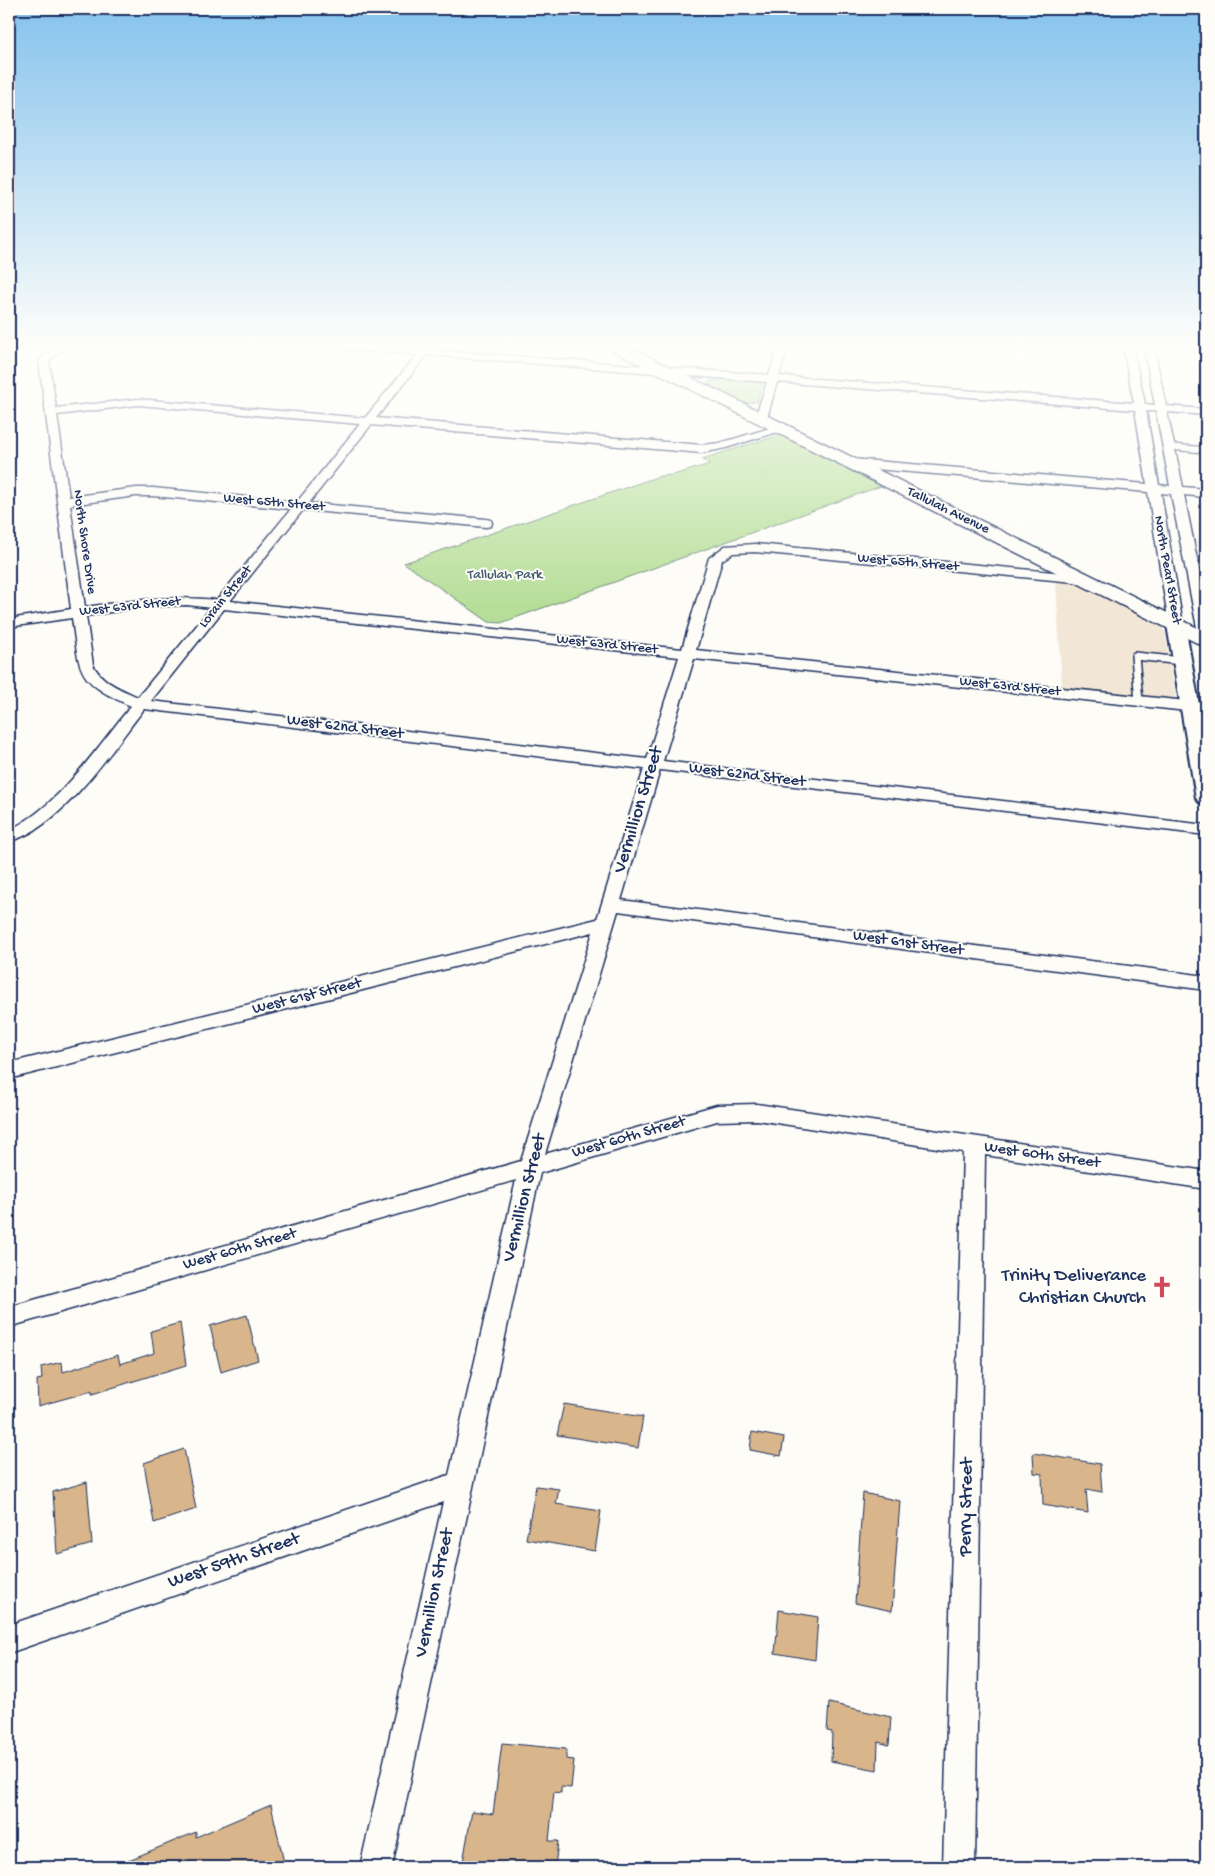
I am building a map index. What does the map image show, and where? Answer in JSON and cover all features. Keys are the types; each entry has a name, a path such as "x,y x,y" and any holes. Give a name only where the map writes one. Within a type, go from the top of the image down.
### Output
{"main road":[{"name":"Tallulah Avenue","path":"785,431 1206,639"}],"street":[{"name":"North Shore Drive","path":"53,431 86,665 91,676 103,687 140,704"},
{"name":"Lorain Street","path":"9,836 31,826 62,801 361,431"},
{"path":"474,431 702,449 722,446 772,431"},
{"name":"North Pearl Street","path":"1143,431 1182,661 1198,707 1206,798"},
{"name":"North Pearl Street","path":"1166,431 1206,639"},
{"path":"851,463 1206,493"},
{"name":"West 65th Street","path":"63,502 136,492 153,492 486,522"},
{"name":"West 65th Street","path":"730,549 755,548 1085,579"},
{"name":"Vermillion Street","path":"376,1867 530,1166 716,558 730,549"},
{"name":"West 63rd Street","path":"9,623 164,600 220,604 1198,707"},
{"name":"West 62nd Street","path":"140,704 1206,830"},
{"name":"West 61st Street","path":"9,1071 607,914 1206,983"},
{"name":"West 60th Street","path":"9,1317 717,1113 757,1112 1206,1180"},
{"name":"Perry Street","path":"959,1867 974,1146"},
{"name":"West 59th Street","path":"9,1639 459,1484"}],"lane":[{"path":"1170,448 1206,450"},
{"path":"1139,701 1135,656 1182,661"}],"shaded area":[{"path":"1056,581 1074,582 1162,627 1165,632 1176,700 1062,688"}],"green space":[{"name":"Tallulah Park","path":"780,435 881,486 501,623 489,622 404,563 660,476 673,475 710,464 702,459"}],"building":[{"path":"247,1315 258,1360 221,1372 210,1326"},
{"path":"180,1323 186,1365 92,1394 92,1391 38,1406 37,1380 42,1379 41,1367 62,1362 63,1372 118,1355 120,1364 154,1353 151,1331"},
{"path":"564,1404 643,1417 638,1448 557,1435"},
{"path":"752,1432 784,1438 781,1456 750,1450"},
{"path":"184,1449 196,1509 154,1523 144,1463"},
{"path":"1033,1453 1100,1464 1102,1492 1086,1489 1088,1513 1043,1505 1042,1474 1034,1473"},
{"path":"87,1482 92,1544 57,1554 53,1492"},
{"path":"536,1486 559,1489 556,1504 601,1511 595,1551 526,1539"},
{"path":"863,1493 900,1501 892,1611 855,1603"},
{"path":"779,1610 818,1617 815,1660 775,1653"},
{"path":"829,1703 891,1717 889,1745 878,1742 877,1770 831,1761 832,1732 827,1731"},
{"path":"502,1743 566,1749 566,1759 574,1760 571,1788 561,1787 561,1793 554,1792 549,1841 558,1841 555,1867 503,1867 463,1862 472,1811 493,1814"},
{"path":"271,1805 285,1867 112,1867 196,1832 196,1837"}],"place":[{"name":"Trinity Deliverance Christian Church","path":"1162,1287"}]}
